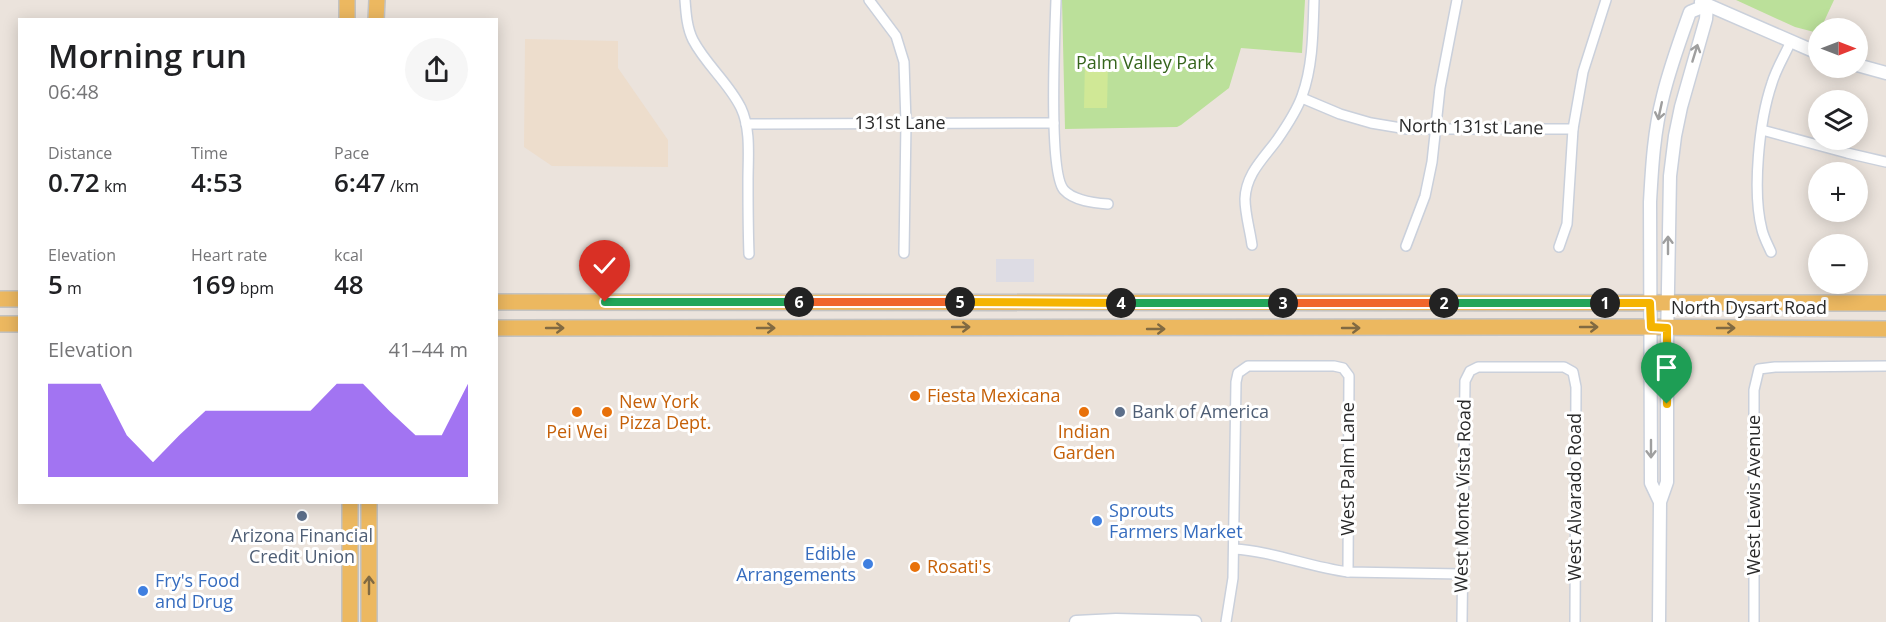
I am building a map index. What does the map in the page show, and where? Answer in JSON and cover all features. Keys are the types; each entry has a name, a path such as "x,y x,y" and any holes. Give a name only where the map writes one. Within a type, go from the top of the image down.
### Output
{"main road":[{"path":"347,0 347,18"},
{"path":"376,0 376,18"},
{"path":"0,299 18,299"},
{"name":"North Dysart Road","path":"498,302 1886,303"},
{"path":"0,324 18,324"},
{"name":"North Dysart Road","path":"498,328 1651,327 1886,329"},
{"path":"350,504 350,622"},
{"path":"369,504 369,622"},
{"path":"350,548 369,547"}],"street":[{"path":"685,0 686,20 692,39 732,93 741,108 746,124 748,254"},
{"path":"869,0 896,36 904,62 906,123 904,253"},
{"path":"1056,0 1054,123 1059,180 1064,190 1078,198 1108,204"},
{"path":"1252,245 1246,211 1246,187 1252,172 1276,140 1302,98 1312,50 1314,0"},
{"path":"1406,246 1425,196 1437,128 1440,88 1457,0"},
{"path":"1559,247 1567,224 1573,129 1583,72 1606,0"},
{"path":"1702,2 1808,49"},
{"path":"1660,502 1652,483 1650,202 1652,162 1658,120 1668,77 1690,12 1702,2"},
{"path":"1659,622 1660,502 1667,482 1669,195 1675,135 1688,78 1706,19 1702,2"},
{"path":"1771,252 1762,231 1757,199 1762,130 1772,81 1791,41"},
{"path":"1868,68 1886,73"},
{"name":"North 131st Lane","path":"1302,98 1340,114 1371,123 1407,129 1573,129"},
{"name":"131st Lane","path":"746,124 1054,123"},
{"path":"1762,130 1886,162"},
{"name":"West Palm Lane","path":"1234,549 1238,373 1248,366 1334,366 1343,368 1349,376 1348,572"},
{"name":"West Lewis Avenue","path":"1754,622 1754,390 1759,369 1886,366"},
{"name":"West Monte Vista Road","path":"1462,622 1465,381 1470,371 1478,367 1564,367 1573,372"},
{"name":"West Alvarado Road","path":"1573,372 1576,387 1575,622"},
{"path":"1226,622 1233,578 1234,549 1348,572 1462,574"},
{"path":"1076,622 1161,620 1195,622"}],"shaded area":[{"path":"525,39 618,41 618,68 668,140 668,167 552,166 524,147"},
{"path":"996,259 1034,259 1034,282 996,282"}],"green space":[{"name":"Palm Valley Park","path":"1062,0 1305,0 1302,53 1241,48 1229,88 1177,127 1065,129"},
{"path":"1736,0 1834,0 1826,18 1808,18 1808,30 1795,27"},
{"path":"1085,62 1108,62 1107,108 1084,108"}],"place":[{"name":"Fiesta Mexicana","path":"915,396"},
{"name":"Pei Wei","path":"577,412"},
{"name":"New York Pizza Dept.","path":"607,412"},
{"name":"Indian Garden","path":"1084,412"},
{"name":"Bank of America","path":"1120,412"},
{"name":"Arizona Financial Credit Union","path":"302,516"},
{"name":"Sprouts Farmers Market","path":"1097,521"},
{"name":"Edible Arrangements","path":"868,564"},
{"name":"Rosati's","path":"915,567"},
{"name":"Fry's Food and Drug","path":"143,591"}],"route":[{"path":"605,302 1650,303 1651,327 1667,328 1667,404"}]}
